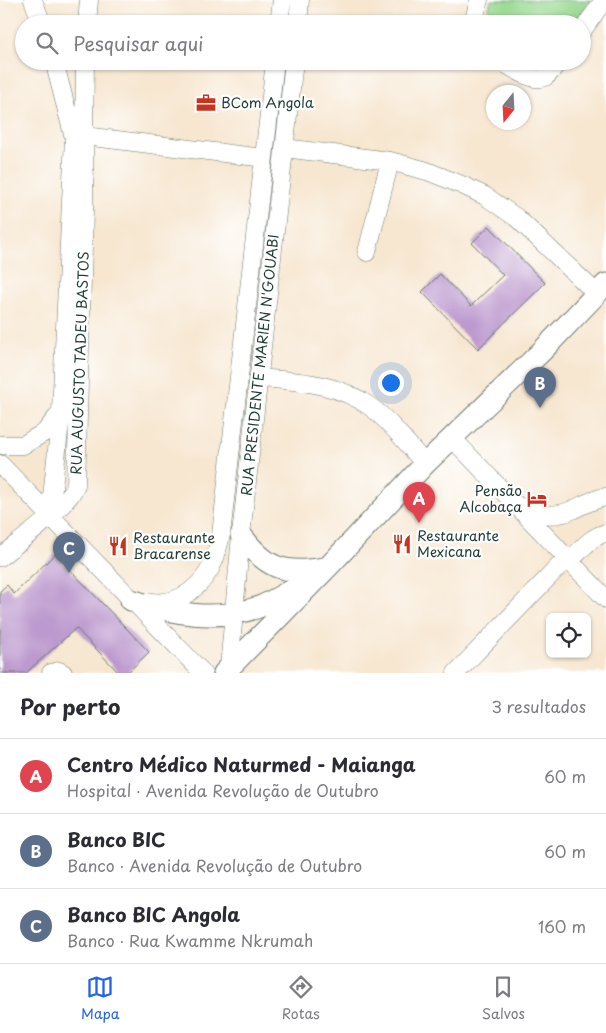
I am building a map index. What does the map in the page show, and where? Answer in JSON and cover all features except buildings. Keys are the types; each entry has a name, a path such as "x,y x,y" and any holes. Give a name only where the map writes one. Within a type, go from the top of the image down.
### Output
{"main road":[{"path":"226,671 425,464 542,351 601,289"},
{"path":"241,535 264,560 278,568 307,570 328,567"},
{"path":"131,600 184,614 234,613 260,606 284,594 328,567"}],"street":[{"path":"34,0 39,15"},
{"path":"88,15 89,0"},
{"path":"280,15 282,0"},
{"path":"299,15 300,0"},
{"path":"475,15 479,0"},
{"path":"591,18 604,0"},
{"path":"57,70 79,137 264,158"},
{"name":"RUA AUGUSTO TADEU BASTOS","path":"50,516 61,412 84,70"},
{"name":"RUA PRESIDENTE MARIEN N'GOUABI","path":"131,600 159,604 174,601 187,594 199,585 208,573 221,535 274,70"},
{"name":"RUA PRESIDENTE MARIEN N'GOUABI","path":"226,671 234,613 258,378 293,70"},
{"path":"517,70 537,79 545,76 550,70"},
{"name":"RUA AUGUSTO TADEU BASTOS","path":"50,516 72,493 76,485 84,210 79,137"},
{"path":"284,148 390,161 427,171 462,185 484,196 517,218 601,289"},
{"path":"367,252 390,161"},
{"path":"258,378 302,381 355,397 373,409 391,426 425,464"},
{"path":"0,445 23,445 45,432 61,412"},
{"path":"452,438 606,599"},
{"path":"0,464 203,673"},
{"path":"514,503 531,512 551,515 562,514 585,503 606,498"},
{"path":"0,557 50,516"},
{"path":"456,673 571,563 591,540 599,534 606,533"},
{"path":"571,563 606,545"},
{"path":"51,673 59,671 64,673"}],"green space":[{"path":"491,0 591,0 580,15 487,15"}],"place":[{"name":"BCom Angola","path":"206,103"},
{"name":"Banco BIC","path":"540,408"},
{"name":"Pensão Alcobaça","path":"537,499"},
{"name":"Centro Médico Naturmed - Maianga","path":"419,523"},
{"name":"Restaurante Mexicana","path":"402,544"},
{"name":"Restaurante Bracarense","path":"118,546"},
{"name":"Banco BIC Angola","path":"69,573"}]}
